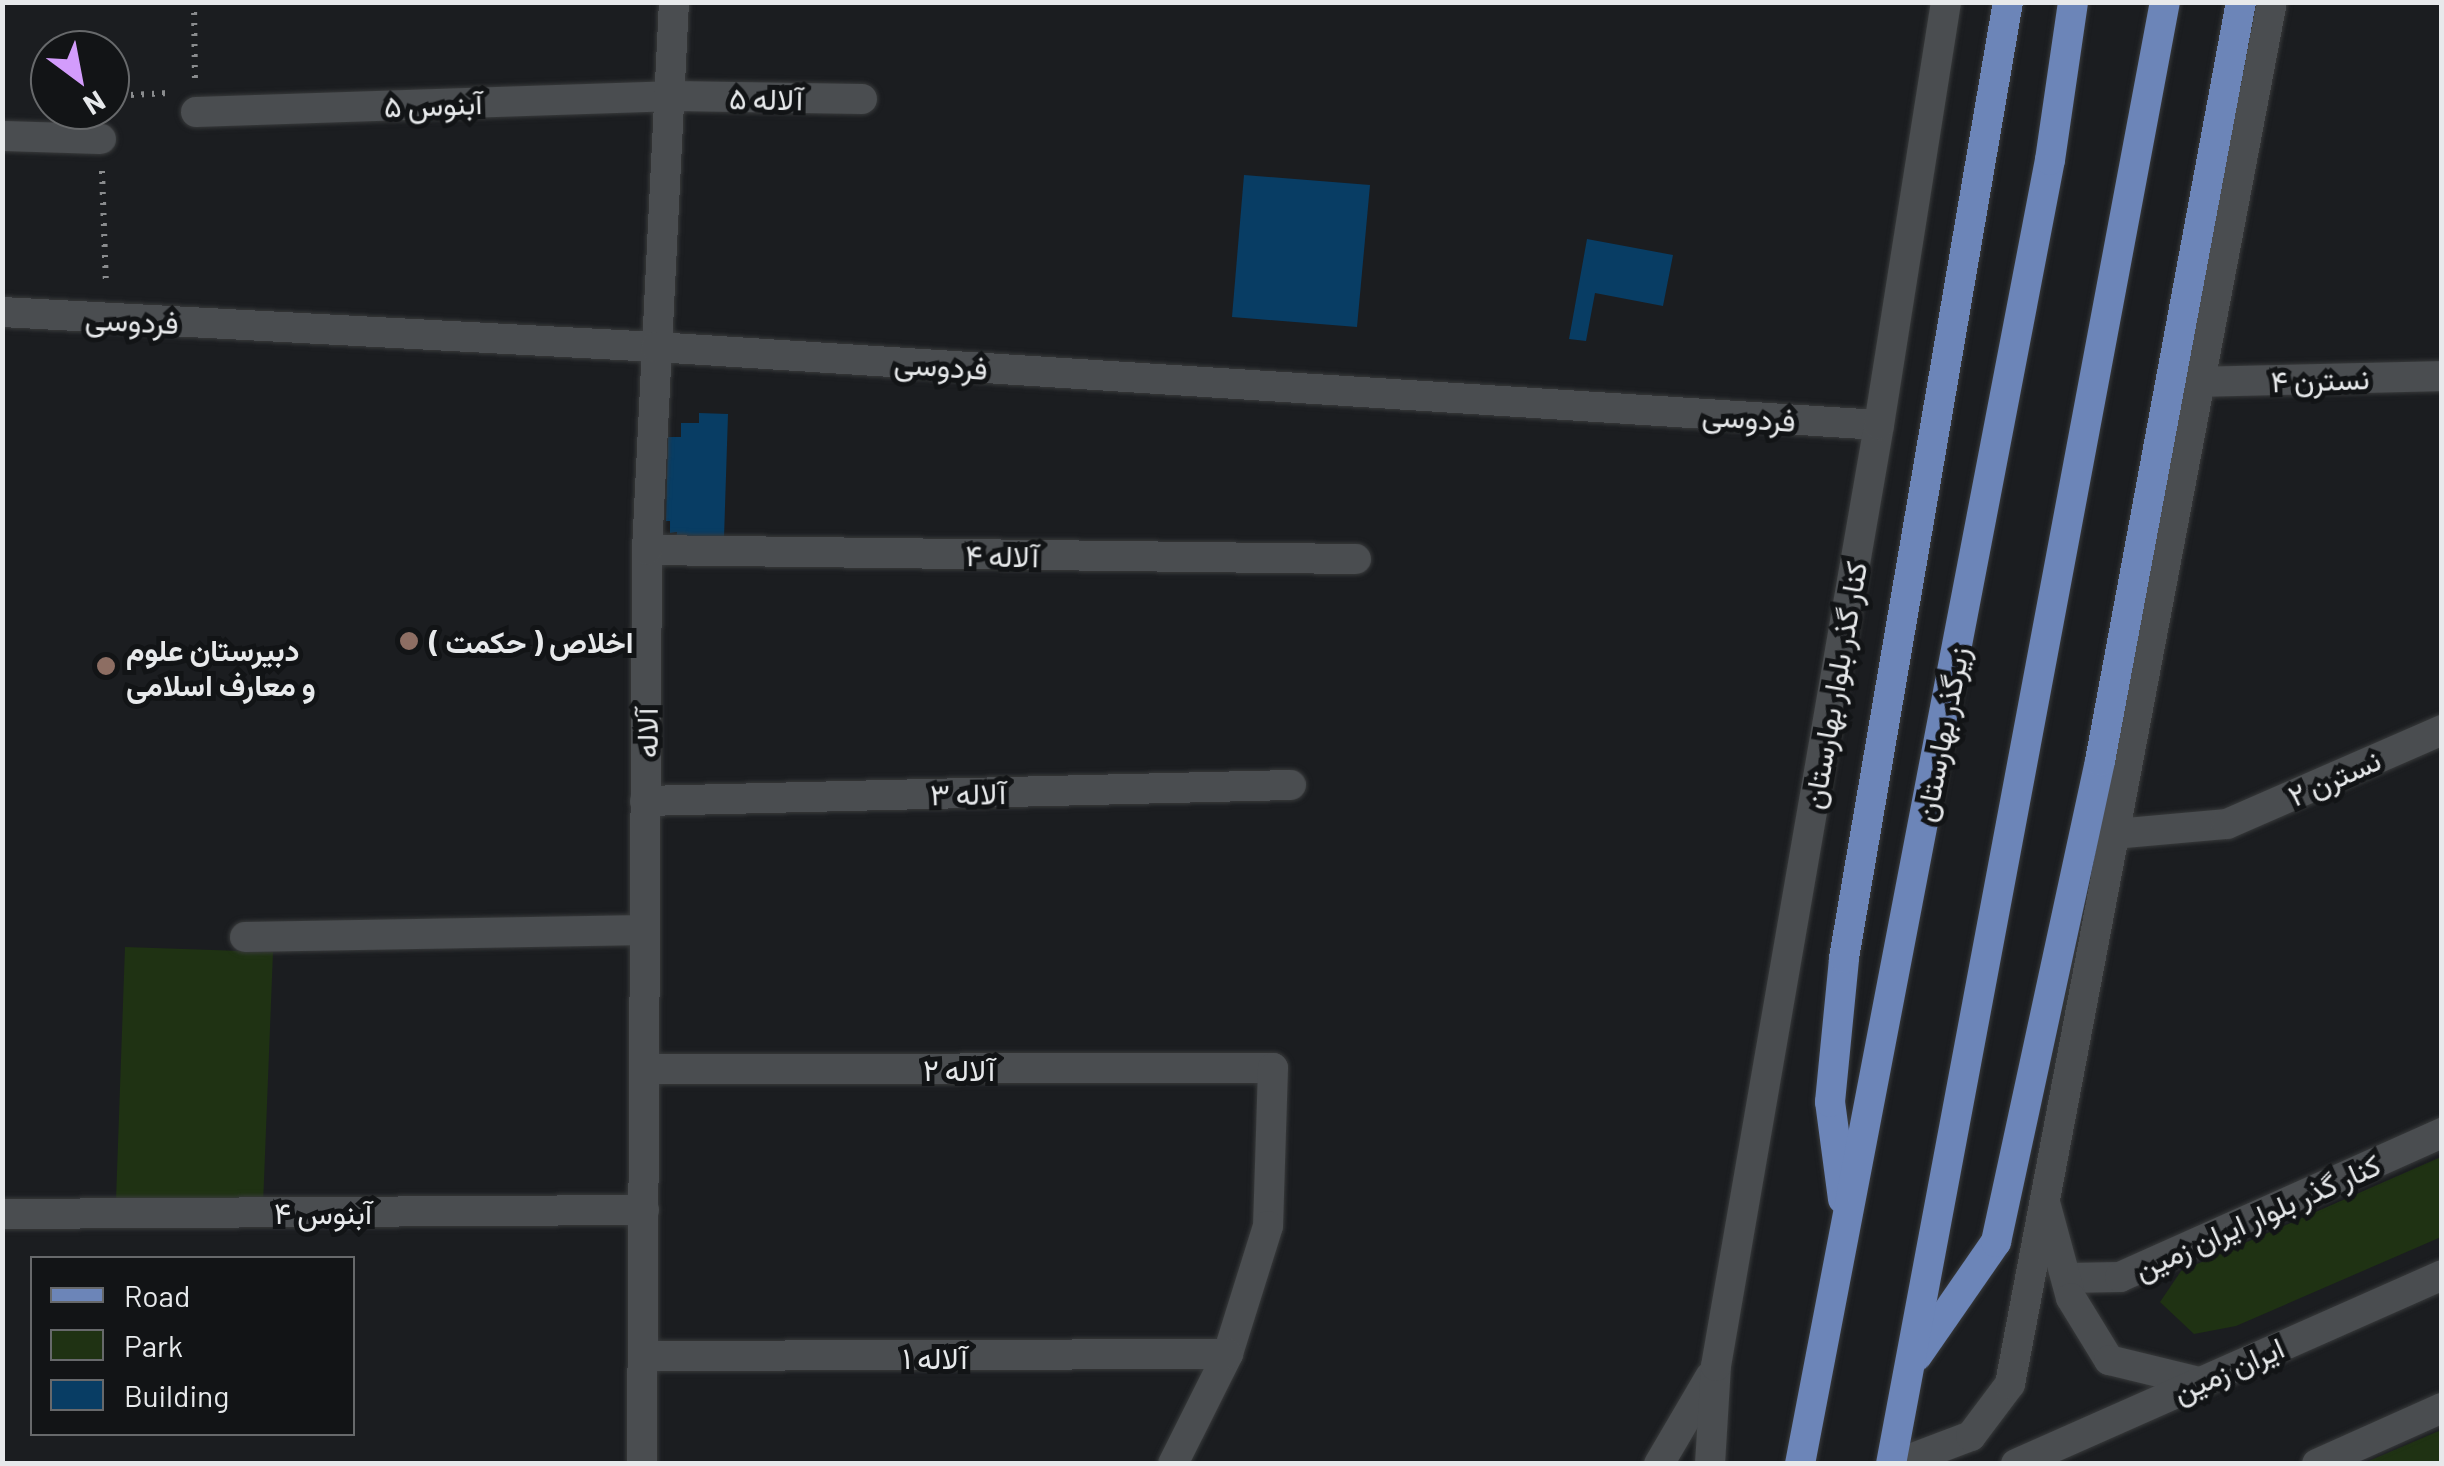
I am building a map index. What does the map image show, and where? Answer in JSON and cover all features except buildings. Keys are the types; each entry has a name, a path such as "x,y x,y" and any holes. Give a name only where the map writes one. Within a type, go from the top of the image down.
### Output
{"main road":[{"path":"1846,1228 1830,1102 1844,958 2008,2"},
{"name":"زیرگذر بهارستان","path":"1800,1464 2050,160 2073,2"},
{"path":"1894,1464 2165,2"},
{"path":"1910,1366 1996,1242 2100,760 2241,2"}],"street":[{"name":"آلاله","path":"642,1464 647,550 674,2"},
{"name":"کنار گذر بلوار بهارستان","path":"1716,1366 1879,425 1946,2"},
{"path":"1894,1464 1971,1436 2010,1384 2272,2"},
{"name":"آبنوس ۵","path":"196,102 670,96"},
{"name":"آلاله ۵","path":"670,96 862,99"},
{"path":"2,136 101,140"},
{"name":"فردوسی","path":"2,312 656,347 1879,425"},
{"name":"نسترن ۴","path":"2200,382 2442,376"},
{"name":"آلاله ۴","path":"647,550 1356,559"},
{"name":"نسترن ۲","path":"2114,834 2227,824 2442,730"},
{"name":"آلاله ۳","path":"646,801 1291,784"},
{"path":"244,938 645,930"},
{"name":"آلاله ۲","path":"644,1070 1273,1068 1268,1226 1228,1354"},
{"name":"کنار گذر بلوار ایران زمین","path":"2067,1278 2120,1277 2442,1133"},
{"path":"2044,1198 2071,1298 2109,1360 2199,1382"},
{"name":"آبنوس ۴","path":"2,1214 644,1210"},
{"name":"ایران زمین","path":"2016,1464 2442,1275"},
{"path":"1173,1464 1228,1354"},
{"name":"آلاله ۱","path":"643,1356 1228,1354"},
{"path":"1658,1464 1716,1366"},
{"path":"1710,1464 1716,1366"},
{"path":"2317,1464 2442,1408"}],"path":[{"path":"130,97 196,102 194,2"},
{"path":"101,140 107,318"}],"green space":[{"path":"125,947 273,952 263,1205 116,1200"},
{"path":"2441,1157 2441,1237 2236,1326 2194,1334 2160,1302 2181,1271"},
{"path":"2441,1430 2441,1463 2364,1463"}],"place":[{"name":"اخلاص ( حکمت )","path":"409,641"},
{"name":"دبیرستان علوم و معارف اسلامی","path":"106,666"}]}
